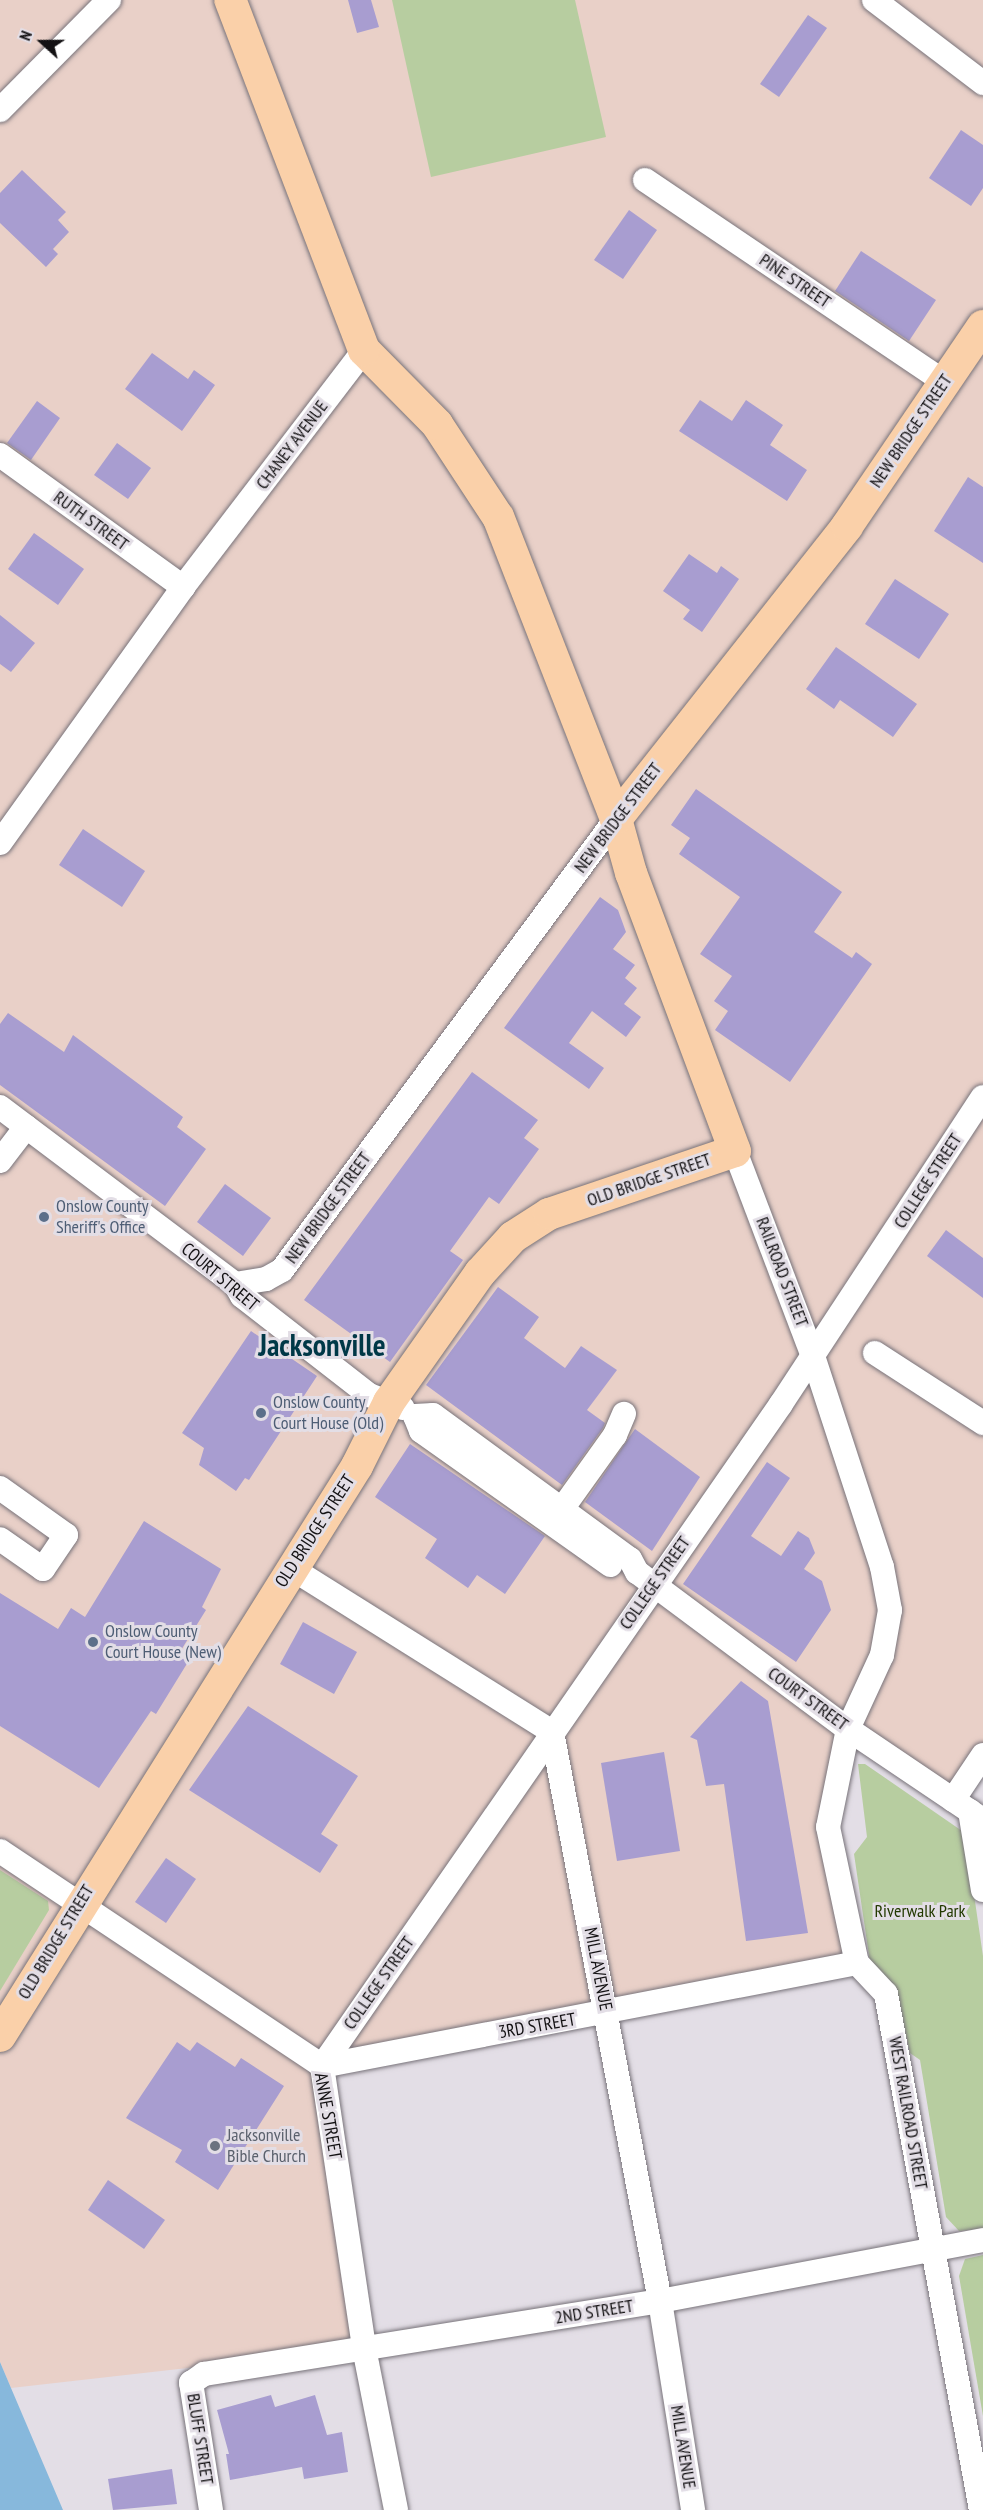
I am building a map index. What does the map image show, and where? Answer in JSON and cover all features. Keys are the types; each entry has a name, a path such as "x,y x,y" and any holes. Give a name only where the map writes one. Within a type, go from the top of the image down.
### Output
{"main road":[{"path":"230,0 364,350"},
{"name":"NEW BRIDGE STREET","path":"616,819 847,526 983,326"},
{"name":"RAILROAD STREET","path":"364,350 437,424 498,516 616,819 631,873 735,1151"},
{"name":"OLD BRIDGE STREET","path":"0,2036 80,1902 291,1568 357,1466 402,1409 480,1273 521,1231 549,1214 735,1151"}],"street":[{"path":"0,110 109,0"},
{"path":"874,0 983,83"},
{"name":"PINE STREET","path":"645,180 945,382"},
{"name":"CHANEY AVENUE","path":"0,843 183,588 364,350"},
{"name":"RUTH STREET","path":"0,455 183,588"},
{"name":"NEW BRIDGE STREET","path":"235,1284 267,1279 282,1270 616,819"},
{"name":"COLLEGE STREET","path":"322,2066 552,1732 646,1579 813,1356 983,1097"},
{"name":"COURT STREET","path":"0,1107 235,1284 242,1296 369,1395 402,1409 433,1415 630,1559 646,1579 848,1729 969,1810"},
{"path":"0,1161 26,1127"},
{"name":"RAILROAD STREET","path":"735,1151 813,1356 882,1566 890,1610 882,1655 848,1729"},
{"path":"875,1353 983,1423"},
{"name":"COURT STREET","path":"402,1409 421,1431 620,1572 646,1579"},
{"path":"562,1509 615,1435 624,1414"},
{"path":"0,1488 66,1535 43,1569 0,1539"},
{"path":"291,1568 552,1732"},
{"path":"848,1729 828,1827 857,1963"},
{"name":"MILL AVENUE","path":"552,1732 660,2301 693,2510"},
{"path":"983,1755 969,1810 983,1890"},
{"name":"ANNE STREET","path":"0,1851 80,1902 322,2066 364,2348 396,2510"},
{"name":"3RD STREET","path":"322,2066 607,2014 857,1963"},
{"name":"WEST RAILROAD STREET","path":"857,1963 886,1994 981,2510"},
{"name":"2ND STREET","path":"204,2374 660,2301 931,2246 983,2240"},
{"name":"BLUFF STREET","path":"204,2374 191,2383 211,2510"}],"shaded area":[{"path":"0,0 983,0 983,1755 953,1800 848,1729 828,1827 857,1963 322,2066 364,2348 11,2388 0,2362"}],"green space":[{"path":"392,0 575,0 606,137 431,177"},
{"name":"Riverwalk Park","path":"858,1764 865,1764 965,1833 983,1956 983,2229 959,2231 946,2217 920,2060 910,2053 898,2000 871,1969 854,1854 867,1837"},
{"path":"0,1870 48,1901 49,1910 0,1991"},
{"path":"983,2255 983,2416 959,2276 965,2259"}],"water":[{"path":"0,2362 11,2388 63,2510 0,2510"}],"building":[{"path":"348,0 371,0 379,27 357,33"},
{"path":"808,15 827,28 779,97 760,84"},
{"path":"961,130 983,145 983,188 971,206 929,178"},
{"path":"22,170 66,212 58,220 69,232 53,249 58,254 46,267 0,223 0,193"},
{"path":"629,210 657,230 623,279 594,260"},
{"path":"861,251 936,300 909,341 835,291"},
{"path":"152,353 188,379 194,370 215,385 182,431 125,389"},
{"path":"700,400 732,421 746,400 783,425 770,445 807,470 787,501 679,431"},
{"path":"37,401 60,418 31,460 7,443"},
{"path":"117,443 151,468 128,499 94,475"},
{"path":"968,477 983,487 983,563 934,531"},
{"path":"34,533 84,569 58,605 8,569"},
{"path":"689,554 717,573 721,566 739,579 702,632 683,619 690,610 663,591"},
{"path":"895,579 949,614 919,659 865,624"},
{"path":"0,615 35,643 11,672 0,664"},
{"path":"836,647 917,704 893,737 840,700 834,709 806,689"},
{"path":"696,789 842,892 814,932 852,958 856,952 872,964 790,1082 715,1030 728,1011 714,1001 732,976 700,954 740,897 679,854 690,838 671,825"},
{"path":"83,829 145,871 122,907 59,865"},
{"path":"600,897 618,910 626,932 613,949 635,965 625,978 637,988 624,1004 641,1017 626,1037 592,1011 569,1043 604,1068 589,1089 504,1028"},
{"path":"8,1013 64,1052 73,1035 183,1117 177,1127 206,1149 165,1206 0,1085 0,1024"},
{"path":"472,1072 538,1120 524,1138 539,1149 499,1204 489,1197 450,1251 463,1260 390,1362 304,1300"},
{"path":"225,1184 271,1218 243,1256 197,1222"},
{"path":"946,1230 983,1258 983,1298 927,1256"},
{"path":"498,1287 539,1317 524,1338 565,1368 581,1346 617,1370 587,1410 605,1423 603,1428 562,1485 426,1385"},
{"name":"Onslow County Court House (Old)","path":"251,1331 317,1376 249,1480 245,1478 236,1491 199,1465 204,1448 182,1433"},
{"path":"635,1429 700,1477 652,1551 585,1502"},
{"path":"410,1444 545,1536 505,1594 477,1575 468,1588 425,1558 437,1539 375,1497"},
{"path":"767,1462 790,1478 751,1536 781,1556 798,1531 809,1538 815,1553 804,1569 822,1581 831,1610 796,1662 683,1584"},
{"name":"Onslow County Court House (New)","path":"144,1521 221,1569 202,1607 206,1610 178,1655 188,1662 156,1714 151,1711 99,1788 0,1726 0,1593 58,1629 71,1608 85,1617"},
{"path":"303,1622 357,1652 334,1694 280,1664"},
{"path":"741,1681 768,1701 808,1933 746,1941 724,1784 706,1786 697,1740 690,1737"},
{"path":"248,1706 358,1776 321,1834 338,1845 320,1873 189,1790"},
{"path":"664,1752 680,1851 617,1861 601,1763"},
{"path":"166,1858 196,1879 166,1923 135,1902"},
{"path":"177,2042 190,2051 197,2042 235,2067 241,2058 284,2086 218,2190 175,2162 182,2150 126,2118"},
{"path":"108,2180 165,2220 144,2249 88,2210"},
{"path":"271,2395 275,2407 315,2395 327,2435 342,2432 348,2472 304,2479 302,2467 230,2480 226,2454 229,2454 217,2410"},
{"path":"172,2469 177,2504 113,2510 108,2479"}],"place":[{"name":"Onslow County Sheriff's Office","path":"44,1217"},
{"name":"Onslow County Court House (Old)","path":"261,1413"},
{"name":"Onslow County Court House (New)","path":"93,1642"},
{"name":"Jacksonville Bible Church","path":"215,2146"}],"district":[{"name":"Jacksonville","path":"322,1345"}]}
